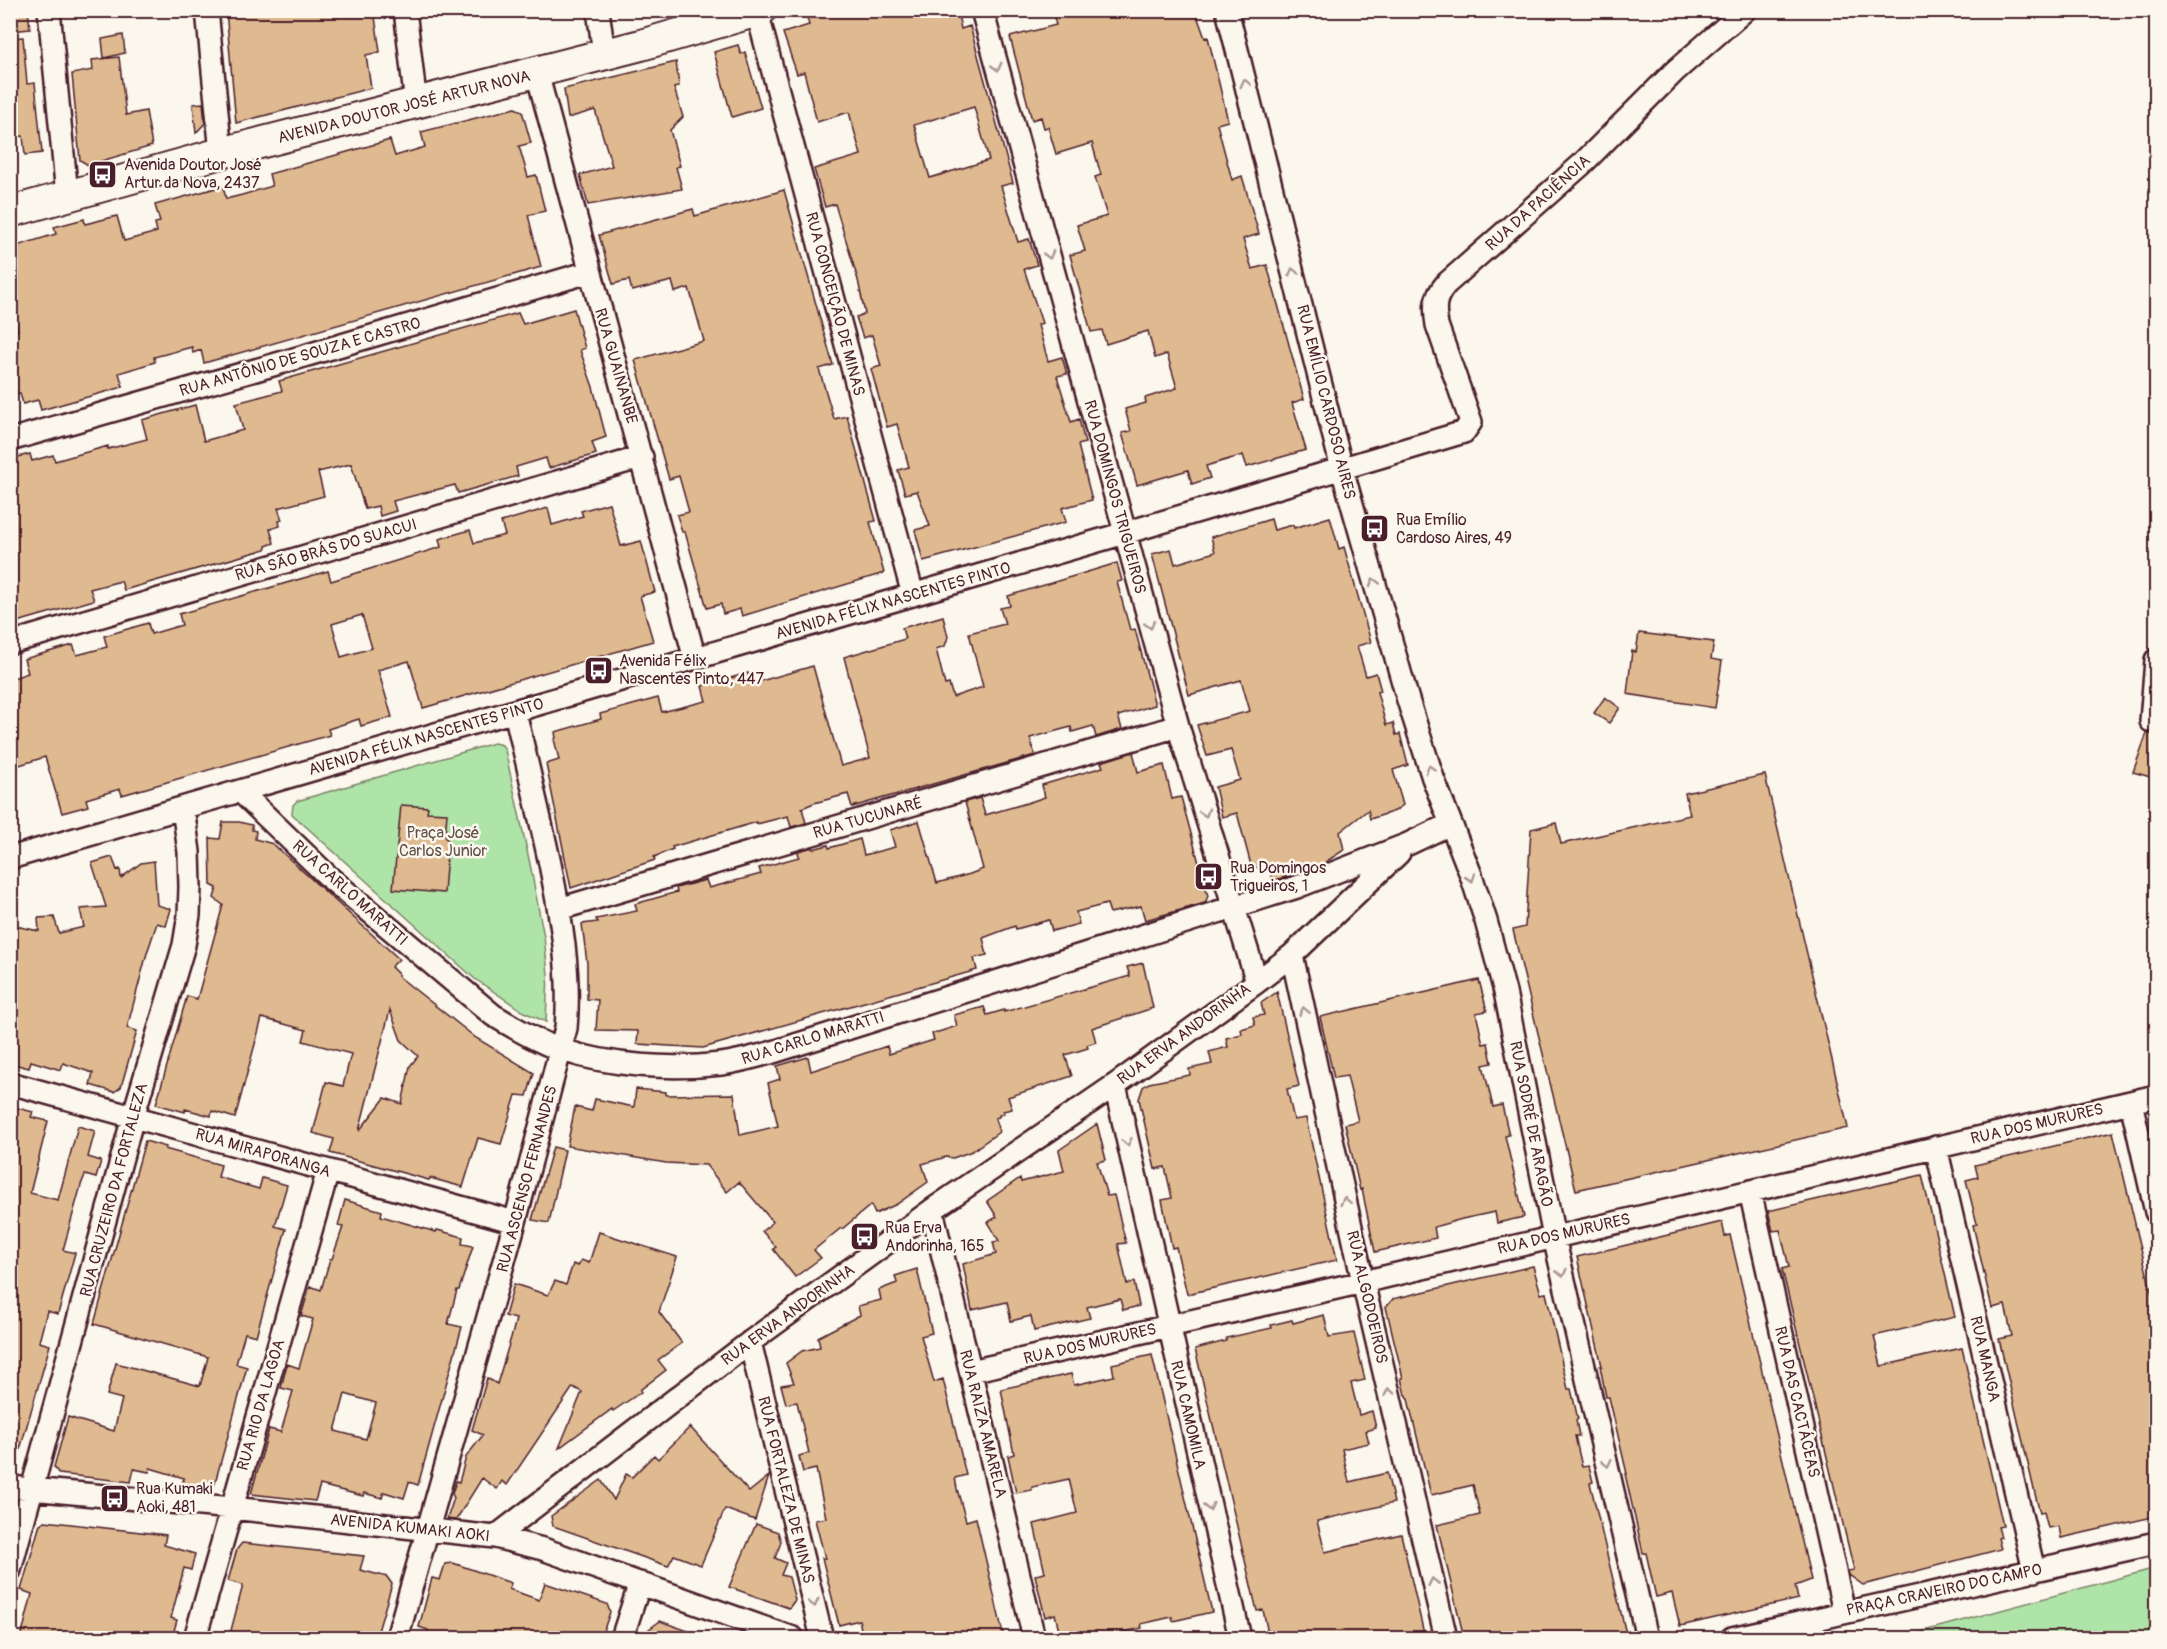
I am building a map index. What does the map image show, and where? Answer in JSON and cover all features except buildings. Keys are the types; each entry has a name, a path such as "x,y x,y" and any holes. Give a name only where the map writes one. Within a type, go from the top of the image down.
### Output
{"main road":[{"name":"AVENIDA DOUTOR JOSÉ ARTUR NOVA","path":"10,212 221,153 537,73 759,11"}],"street":[{"path":"49,10 67,195"},
{"path":"207,10 221,153"},
{"path":"405,10 416,105"},
{"path":"598,10 604,54"},
{"name":"RUA DOMINGOS TRIGUEIROS","path":"982,10 1178,726 1257,982"},
{"name":"RUA EMÍLIO CARDOSO AIRES","path":"1227,10 1342,469 1408,700 1449,824"},
{"name":"RUA DA PACIÊNCIA","path":"1464,432 1471,422 1437,325 1434,309 1439,292 1581,165 1675,71 1745,10"},
{"name":"RUA CONCEIÇÃO DE MINAS","path":"759,11 913,595"},
{"name":"RUA GUAINANBE","path":"537,73 695,659"},
{"name":"RUA ANTÔNIO DE SOUZA E CASTRO","path":"10,440 590,272"},
{"name":"AVENIDA FÉLIX NASCENTES PINTO","path":"10,858 1125,534 1464,432"},
{"name":"RUA SÃO BRÁS DO SUACUI","path":"10,643 642,457"},
{"path":"2157,660 2151,722 2157,723"},
{"name":"RUA ASCENSO FERNANDES","path":"397,1638 515,1222 566,1028 569,994 559,909 515,712"},
{"name":"RUA TUCUNARÉ","path":"559,909 1178,726"},
{"name":"RUA CARLO MARATTI","path":"240,791 331,879 493,1015 521,1032 561,1050 620,1062 690,1067 724,1064 770,1053 1297,887 1408,844 1449,824"},
{"name":"RUA CRUZEIRO DA FORTALEZA","path":"10,1570 133,1117 184,945 190,887 189,852 183,808"},
{"name":"RUA SODRÉ DE ARAGÃO","path":"1449,824 1464,857 1486,921 1505,992 1554,1237 1647,1638"},
{"path":"1292,955 1408,844"},
{"name":"RUA ERVA ANDORINHA","path":"495,1537 750,1342 932,1210 1115,1085 1292,955"},
{"name":"RUA ALGODOEIROS","path":"1292,955 1363,1282 1446,1638"},
{"name":"RUA MIRAPORANGA","path":"10,1083 515,1222"},
{"name":"RUA CAMOMILA","path":"1115,1085 1240,1638"},
{"name":"RUA DOS MURURES","path":"971,1371 1363,1282 2157,1096"},
{"path":"2131,1102 2157,1212"},
{"name":"RUA MANGA","path":"1936,1147 2034,1570"},
{"name":"RUA RIO DA LAGOA","path":"195,1638 328,1171"},
{"name":"RUA DAS CACTÁCEAS","path":"1750,1191 1844,1612"},
{"name":"RUA RAIZA AMARELA","path":"932,1210 1035,1638"},
{"name":"RUA FORTALEZA DE MINAS","path":"750,1342 822,1638"},
{"name":"AVENIDA KUMAKI AOKI","path":"10,1487 232,1508 495,1537 543,1549 793,1638"},
{"name":"PRAÇA CRAVEIRO DO CAMPO","path":"1732,1638 2157,1543"},
{"path":"622,1638 640,1583"}],"green space":[{"name":"Praça José Carlos Junior","path":"494,743 502,745 505,750 544,937 548,974 546,1022 524,1012 475,979 292,814 293,805 297,801"},
{"path":"2156,1568 2156,1638 1898,1638"}],"place":[{"name":"Avenida Doutor José Artur da Nova, 2437","path":"103,174"},
{"name":"Rua Emílio Cardoso Aires, 49","path":"1375,529"},
{"name":"Avenida Félix Nascentes Pinto, 447","path":"598,670"},
{"name":"Rua Domingos Trigueiros, 1","path":"1209,877"},
{"name":"Rua Erva Andorinha, 165","path":"864,1237"},
{"name":"Rua Kumaki Aoki, 481","path":"115,1498"}]}
